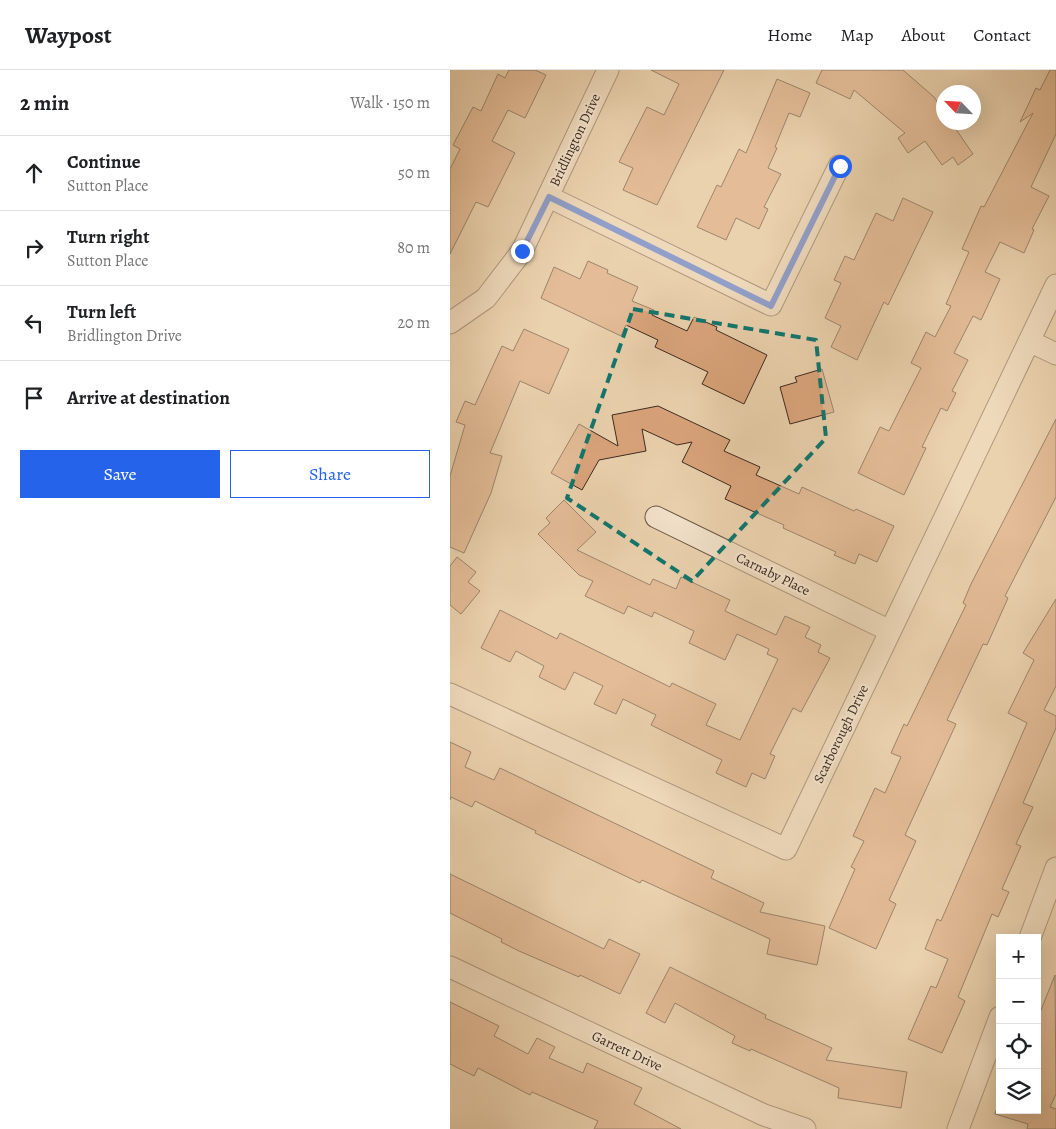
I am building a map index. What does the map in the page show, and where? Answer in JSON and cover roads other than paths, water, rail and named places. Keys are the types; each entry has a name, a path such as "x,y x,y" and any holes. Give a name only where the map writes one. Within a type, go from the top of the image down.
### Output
{"street":[{"name":"Bridlington Drive","path":"450,323 486,298 522,251 608,70"},
{"path":"549,197 771,306 840,166"},
{"name":"Scarborough Drive","path":"450,694 786,849 1056,286"},
{"path":"1029,341 1056,354"},
{"name":"Carnaby Place","path":"656,517 890,631"},
{"path":"1031,934 1056,868"},
{"name":"Garrett Drive","path":"450,968 764,1115 805,1129"},
{"path":"958,1129 997,1024"}]}
